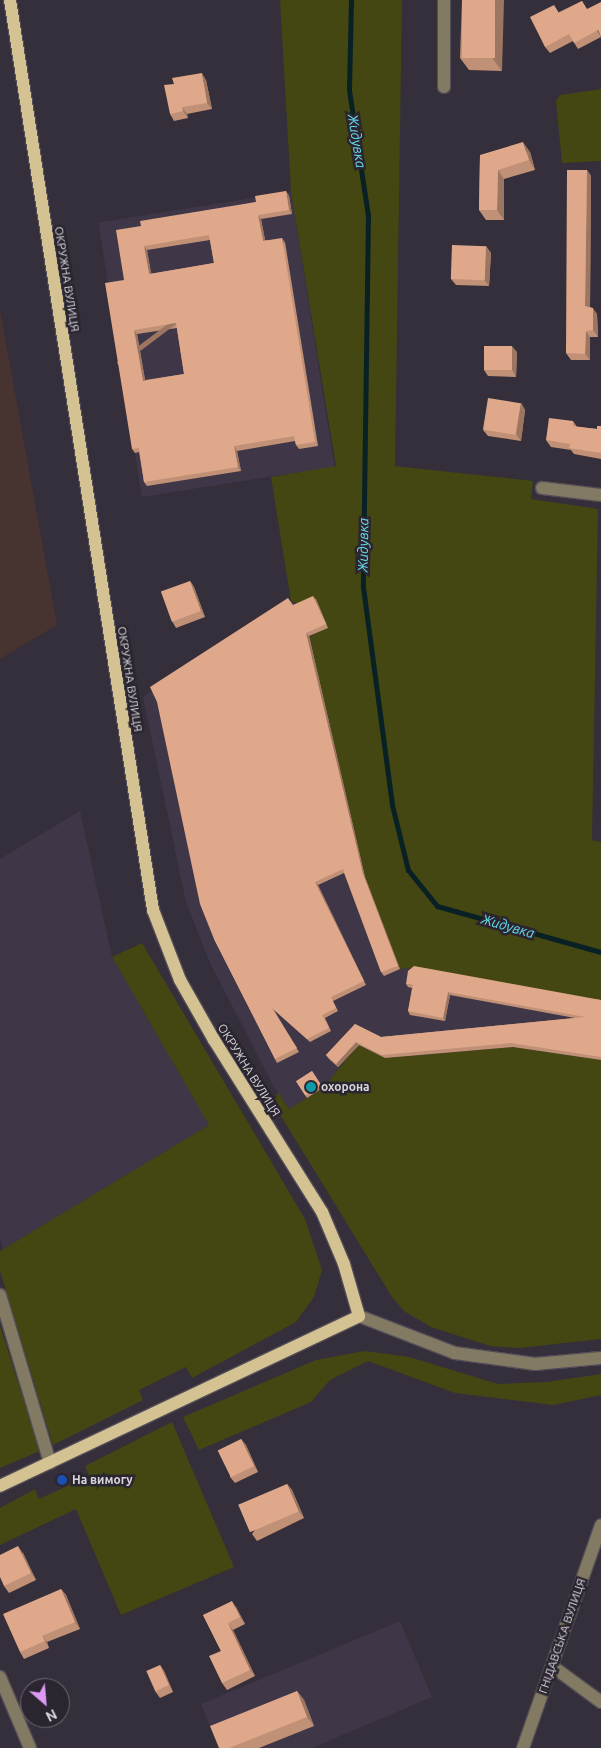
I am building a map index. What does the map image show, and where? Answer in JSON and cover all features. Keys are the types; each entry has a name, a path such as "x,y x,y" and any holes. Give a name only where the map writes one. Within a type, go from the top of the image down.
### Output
{"main road":[{"name":"ОКРУЖНА ВУЛИЦЯ","path":"10,0 153,910 180,980 214,1040 322,1212 344,1264 359,1316"},
{"path":"0,1486 359,1316"}],"street":[{"path":"444,0 444,87"},
{"path":"542,488 601,495"},
{"path":"0,1295 50,1463"},
{"path":"359,1316 455,1353 535,1364 601,1358"},
{"name":"ГНІДАВСЬКА ВУЛИЦЯ","path":"523,1748 601,1525"},
{"path":"552,1666 601,1702"},
{"path":"0,1678 30,1748"}],"shaded area":[{"path":"280,0 402,0 395,466 533,481 531,499 598,509 592,840 601,842 601,1003 412,968 400,969 365,877 309,637 328,627 301,605 291,601 271,477 336,466 291,192"},
{"path":"601,89 601,161 562,163 556,101 560,95"},
{"path":"291,192 334,467 142,497 98,223"},
{"path":"0,310 57,625 0,659"},
{"path":"316,599 328,628 309,637 365,877 412,968 601,1003 601,1060 513,1047 385,1058 358,1045 323,1088 289,1109 273,1085 210,963 186,902 143,697 291,601 301,605"},
{"path":"80,811 112,957 209,1125 3,1249 0,1237 0,859"},
{"path":"142,943 305,1219 322,1270 314,1297 296,1322 192,1378 186,1367 139,1390 143,1400 53,1445 0,1271 0,1251 209,1125 112,957"},
{"path":"358,1045 385,1058 513,1047 601,1060 601,1339 519,1348 490,1346 431,1327 404,1311 392,1297 273,1103 278,1092 289,1109 323,1088"},
{"path":"0,1326 40,1451 0,1468"},
{"path":"365,1351 409,1357 498,1384 547,1382 601,1374 601,1395 553,1405 455,1393 368,1361 330,1380 311,1402 199,1450 183,1417 316,1360"},
{"path":"172,1422 234,1567 121,1615 76,1509 0,1545 0,1508 35,1489 39,1499 89,1476 85,1466"},
{"path":"400,1621 432,1697 312,1748 219,1748 201,1704"}],"building":[{"path":"462,0 495,0 495,58 462,58"},
{"path":"582,1 587,9 601,2 601,37 598,30 574,43 569,34 545,47 530,17 554,5 559,13"},
{"path":"202,73 207,103 182,107 183,111 170,114 164,85 174,84 172,78"},
{"path":"523,142 529,160 498,170 497,210 479,210 480,155"},
{"path":"567,170 587,170 585,306 593,308 593,330 586,331 585,354 566,353"},
{"path":"286,191 289,210 258,215 263,241 282,238 315,442 296,445 294,436 234,446 238,467 144,482 139,448 132,449 105,283 124,280 116,230 141,226 140,221 256,202 255,196","holes":["209,235 214,263 149,274 144,246","176,323 184,374 143,381 134,330"]},
{"path":"452,245 486,246 485,280 451,279"},
{"path":"484,346 512,346 512,370 484,370"},
{"path":"488,398 521,403 516,435 483,430"},
{"path":"549,418 573,421 573,426 597,429 597,426 601,426 601,453 569,448 570,444 546,440"},
{"path":"190,581 201,611 172,622 161,592"},
{"path":"313,596 326,624 306,633 363,874 398,966 381,972 343,869 315,882 364,981 331,997 336,1008 322,1015 329,1028 307,1039 271,1007 297,1048 275,1059 214,939 200,904 157,702 150,687 288,598 293,605"},
{"path":"414,966 601,1000 601,1057 511,1043 382,1055 356,1042 336,1064 326,1055 355,1024 381,1037 585,1017 448,992 443,1018 408,1011 413,985 406,984 408,971"},
{"name":"охорона","path":"312,1071 321,1085 305,1096 296,1081"},
{"path":"241,1439 254,1466 231,1477 218,1450"},
{"path":"287,1484 299,1512 250,1532 238,1505"},
{"path":"18,1546 31,1573 4,1586 0,1577 0,1555"},
{"path":"61,1589 75,1622 42,1636 45,1641 20,1652 3,1614"},
{"path":"232,1601 240,1617 228,1623 250,1670 222,1683 209,1656 221,1651 203,1615"},
{"path":"160,1665 169,1685 155,1691 146,1671"},
{"path":"297,1691 307,1717 229,1748 219,1748 210,1726"}],"waterway":[{"name":"Жидувка","path":"351,0 349,90 368,215 363,587 392,805 408,870 437,906 601,952"}],"place":[{"name":"охорона","path":"311,1087"},
{"name":"На вимогу","path":"62,1480"}]}
